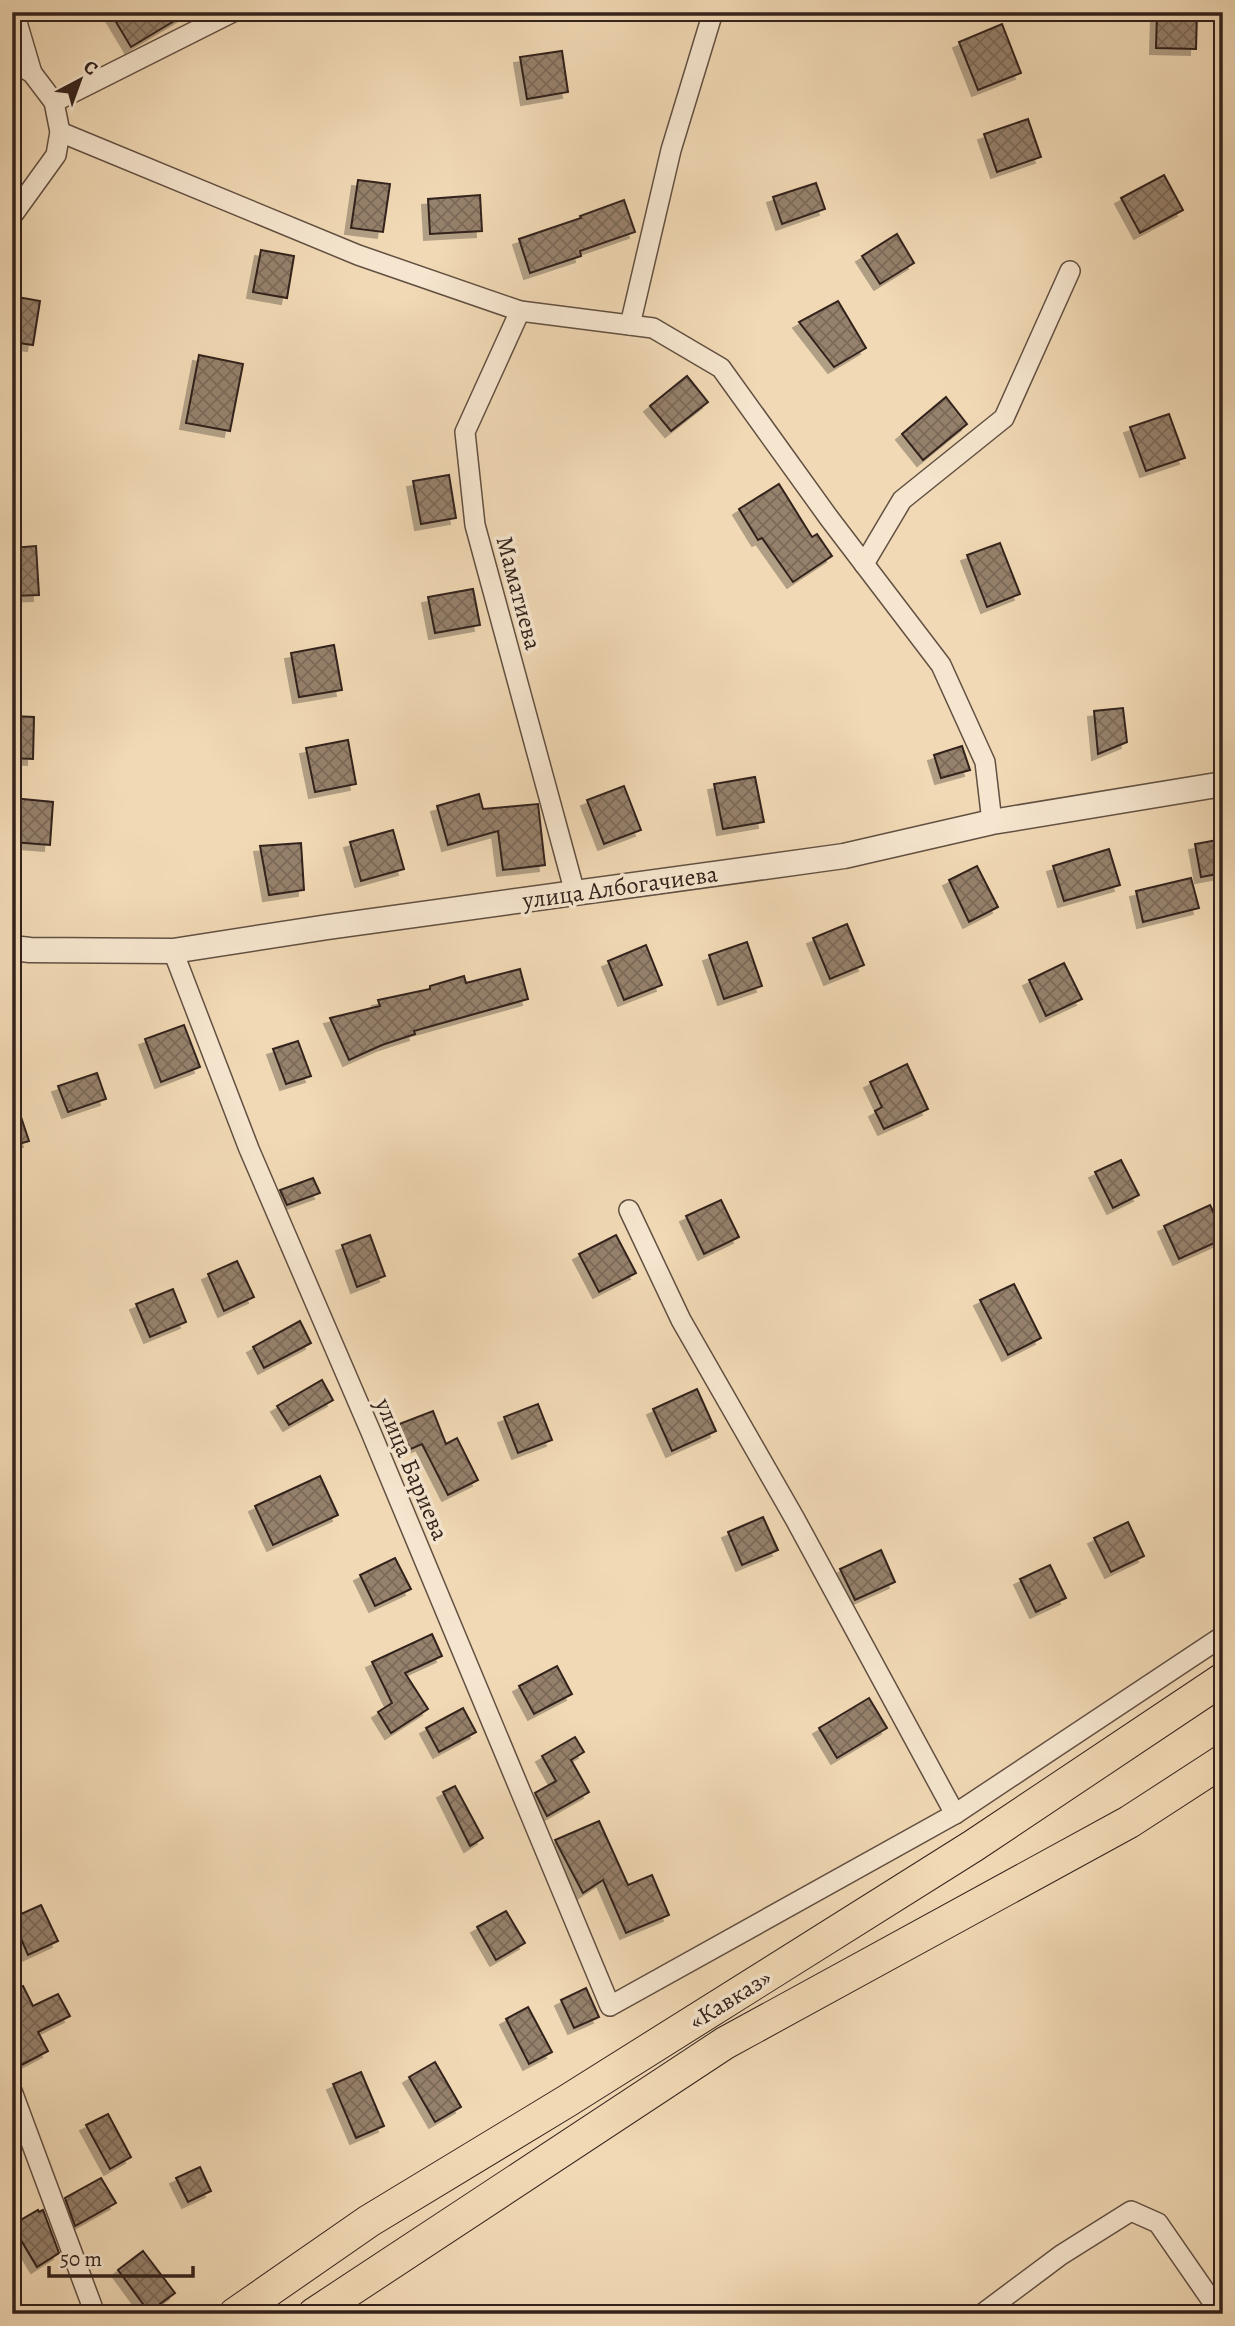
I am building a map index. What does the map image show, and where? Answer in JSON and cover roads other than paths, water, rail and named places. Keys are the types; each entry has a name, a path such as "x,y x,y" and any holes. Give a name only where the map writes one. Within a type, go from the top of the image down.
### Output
{"highway":[{"name":"«Кавказ»","path":"235,2314 369,2221 567,2101 961,1853 1223,1679"},
{"name":"«Кавказ»","path":"314,2314 725,2043 1129,1822 1223,1761"}],"street":[{"path":"15,12 32,74"},
{"path":"54,102 233,12"},
{"path":"630,325 671,150 713,12"},
{"path":"12,61 32,74 54,102 60,132 56,155 12,216"},
{"path":"60,132 358,254 520,311 653,328 721,368 941,665 985,762 992,822"},
{"path":"864,564 902,500 1004,418 1070,271"},
{"name":"Маматиева","path":"520,311 465,432 475,525 575,893"},
{"name":"улица Албогачиева","path":"12,948 173,951 844,856 992,822 1223,784"},
{"name":"улица Бариева","path":"173,951 249,1149 610,2006 955,1814"},
{"path":"629,1210 681,1320 795,1519 955,1814 1223,1636"},
{"path":"12,2091 95,2314"},
{"path":"982,2314 1061,2255 1131,2211 1158,2223 1221,2314"}]}
